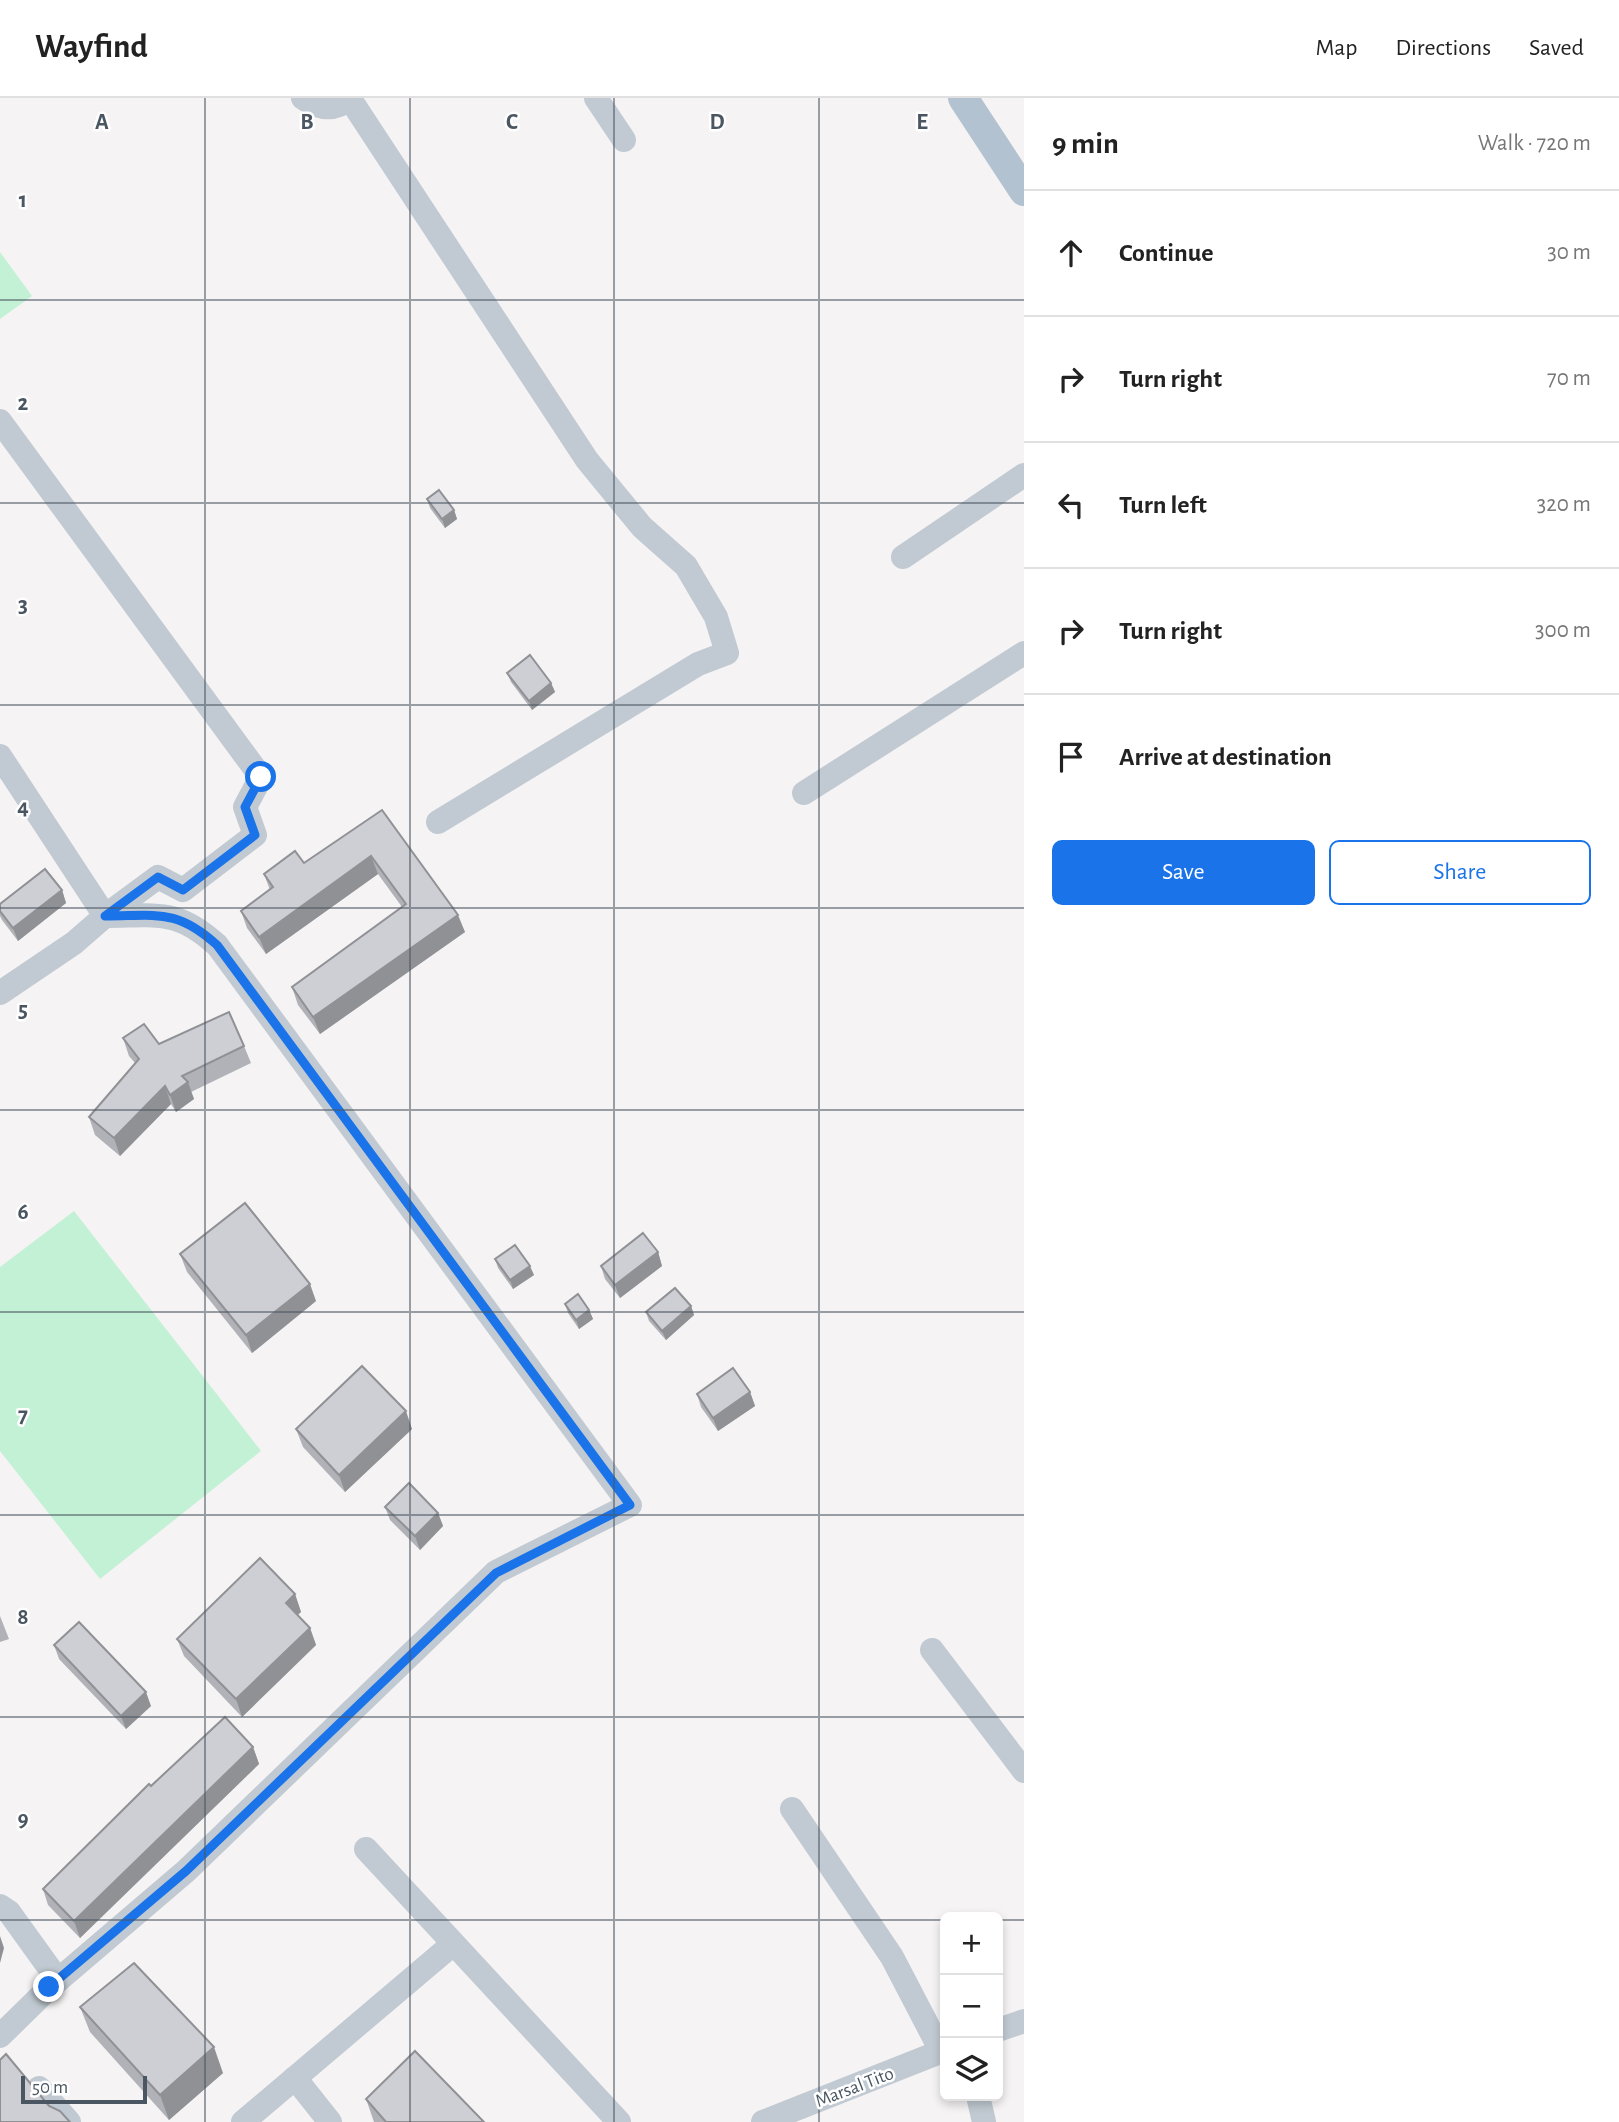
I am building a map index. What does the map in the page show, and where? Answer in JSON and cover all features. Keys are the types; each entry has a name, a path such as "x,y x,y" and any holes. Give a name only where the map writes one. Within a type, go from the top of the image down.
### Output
{"main road":[{"path":"963,98 1024,191"}],"street":[{"path":"303,98 319,107 335,108 351,99 587,460 642,527 686,566 716,617 727,653 698,664 438,822"},
{"path":"596,98 624,140"},
{"path":"0,421 261,777 245,807 255,835 183,890 158,877 74,943 0,993"},
{"path":"903,557 1024,475"},
{"path":"804,793 1024,653"},
{"path":"0,756 105,916"},
{"path":"0,2036 58,1980 186,1871 496,1573 630,1505 217,945 194,924 171,916 105,916"},
{"path":"932,1650 1024,1771"},
{"path":"792,1809 892,1957 940,2045"},
{"path":"366,1849 619,2122"},
{"path":"0,1906 9,1912 58,1980"},
{"path":"243,2122 453,1944"},
{"path":"1003,2028 1024,2021"},
{"name":"Marsal Tito","path":"763,2122 940,2052"},
{"path":"295,2078 330,2122"},
{"path":"39,2088 69,2122"},
{"path":"979,2101 984,2122"}],"green space":[{"path":"0,252 32,296 0,319"},
{"path":"74,1211 261,1451 100,1579 0,1451 0,1267"}],"building":[{"path":"439,490 454,510 442,519 427,499"},
{"path":"530,655 551,683 529,701 507,673"},
{"path":"382,810 458,915 313,1017 292,987 406,904 371,856 259,937 241,911 273,887 264,874 295,851 304,863"},
{"path":"45,869 62,890 13,928 0,911 0,904"},
{"path":"229,1012 244,1046 182,1076 188,1082 170,1095 165,1086 114,1138 89,1117 139,1059 123,1038 144,1024 159,1044"},
{"path":"245,1203 310,1284 246,1335 180,1254"},
{"path":"643,1233 658,1252 615,1285 601,1266"},
{"path":"515,1245 530,1266 510,1280 495,1259"},
{"path":"675,1288 691,1306 662,1331 646,1312"},
{"path":"578,1294 589,1310 576,1320 565,1304"},
{"path":"362,1366 406,1411 339,1475 296,1429"},
{"path":"733,1368 750,1392 713,1418 697,1394"},
{"path":"409,1483 438,1513 415,1536 385,1507"},
{"path":"260,1558 295,1594 286,1603 310,1628 236,1699 177,1639"},
{"path":"79,1622 146,1692 121,1716 54,1645"},
{"path":"225,1717 253,1747 74,1921 43,1889 149,1784 151,1786"},
{"path":"134,1963 214,2047 160,2095 80,2007"},
{"path":"415,2051 484,2122 386,2122 366,2099"},
{"path":"6,2054 49,2106 60,2111 70,2122 0,2122 0,2060"}],"route":[{"path":"49,1987 186,1871 496,1573 630,1505 217,945 194,924 171,916 105,916 158,877 183,890 255,835 245,807 261,777"}]}
